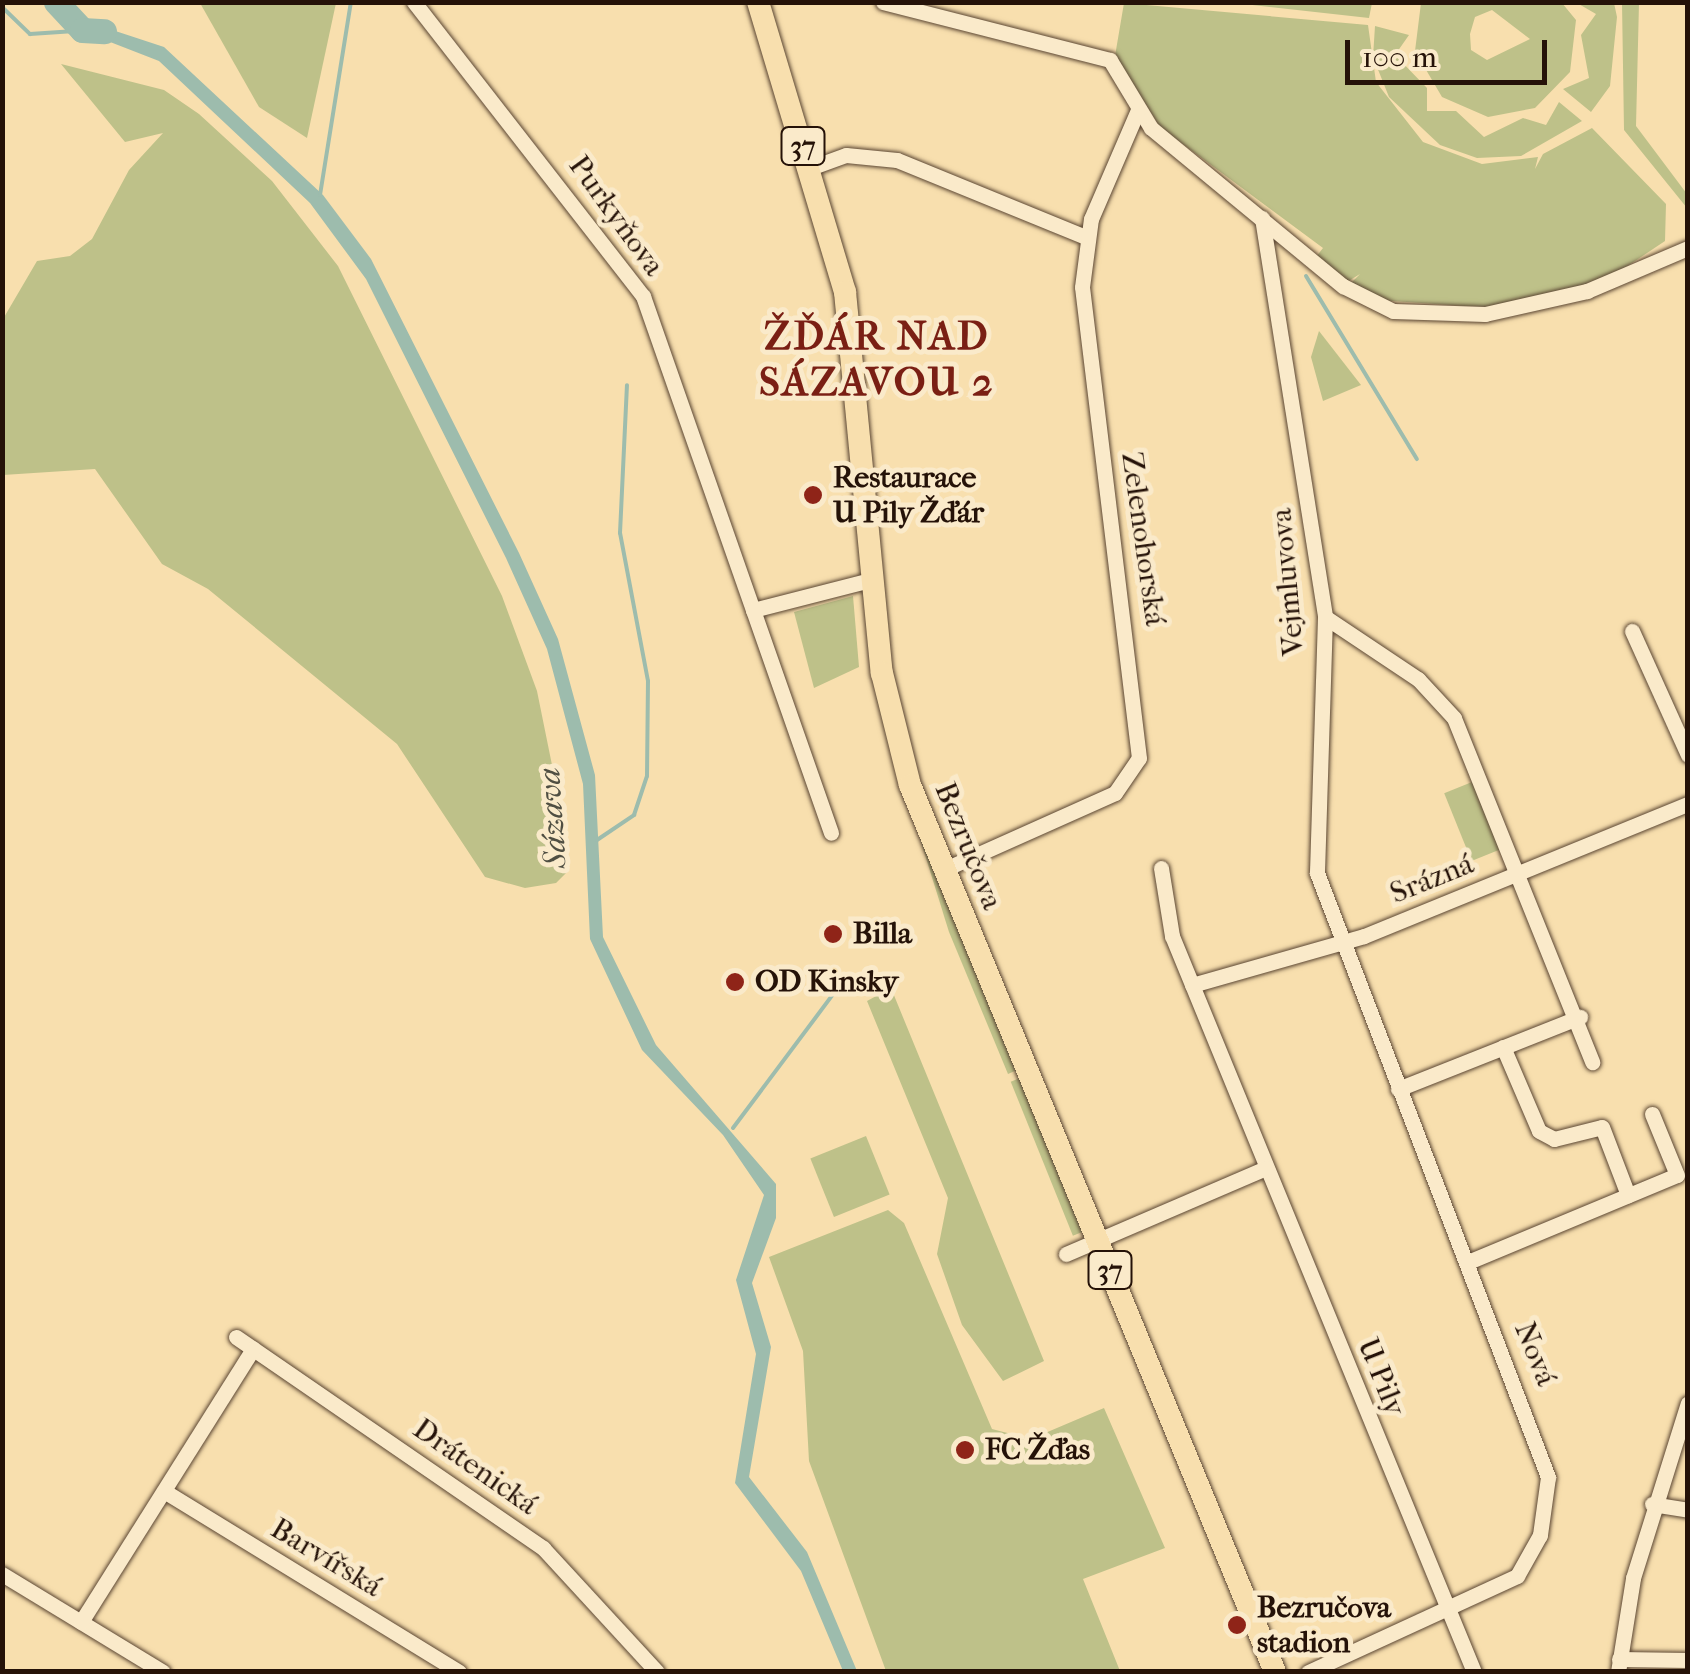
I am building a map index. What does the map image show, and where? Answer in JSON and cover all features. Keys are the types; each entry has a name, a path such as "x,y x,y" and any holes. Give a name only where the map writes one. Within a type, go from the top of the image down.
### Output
{"main road":[{"name":"Bezručova","path":"758,2 810,168 850,320 890,711 945,869 1275,1672"}],"street":[{"name":"Purkyňova","path":"414,2 643,296 832,833"},
{"path":"888,3 1110,60 1138,110 1357,295 1440,316 1587,291 1688,248"},
{"name":"Zelenohorská","path":"945,869 1115,793 1139,758 1082,301 1086,237 1138,110"},
{"path":"810,168 846,156 897,160 1086,237"},
{"name":"Vejmluvova","path":"1262,218 1325,617 1314,848 1338,942"},
{"path":"753,610 874,579"},
{"path":"1325,617 1440,698 1521,872 1580,1017 1592,1062"},
{"path":"1632,632 1688,755"},
{"name":"Srázná","path":"1192,985 1338,942 1688,804"},
{"name":"U Pily","path":"1160,868 1192,985 1474,1672"},
{"name":"Nová","path":"1308,1672 1524,1569 1548,1497 1544,1448 1338,942"},
{"path":"1398,1089 1580,1017"},
{"path":"1503,1047 1539,1130 1554,1140 1602,1127 1628,1195"},
{"path":"1468,1262 1677,1175 1652,1114"},
{"path":"1066,1254 1266,1168"},
{"name":"Drátenická","path":"236,1337 543,1548 657,1672"},
{"path":"81,1622 254,1349"},
{"path":"1686,1409 1652,1504 1618,1665 1688,1660"},
{"name":"Barvířská","path":"164,1491 459,1672"},
{"path":"1652,1504 1688,1510"},
{"path":"2,1574 163,1672"}],"green space":[{"path":"200,3 336,3 307,138 259,107"},
{"path":"1124,3 1368,25 1376,82 1423,142 1482,164 1538,157 1535,169 1543,154 1592,128 1666,204 1665,241 1608,279 1493,308 1378,300 1348,286 1360,274 1347,282 1316,257 1323,248 1160,127 1115,56"},
{"path":"1235,3 1372,3 1369,18"},
{"path":"1421,3 1562,3 1576,20 1570,72 1535,108 1488,117 1442,97 1415,51","holes":["1492,10 1530,39 1487,60 1471,50 1470,34 1475,17"]},
{"path":"1577,3 1614,3 1617,17 1610,86 1591,112 1563,89 1589,78 1581,35 1596,14"},
{"path":"1622,3 1639,3 1636,126 1687,194 1687,208 1624,130"},
{"path":"1375,26 1409,35 1395,55 1427,88 1427,111 1456,111 1484,137 1523,118 1546,125 1559,102 1582,121 1521,156 1477,158 1440,145 1389,97 1373,57"},
{"path":"61,64 164,90 199,114 272,181 338,266 502,596 537,691 566,834 569,870 556,883 525,888 485,877 397,744 208,589 162,564 95,469 3,475 3,319 37,261 70,256 92,239 129,170 163,133 125,142"},
{"path":"1319,331 1361,385 1323,401 1311,357"},
{"path":"853,596 859,667 814,688 794,612"},
{"path":"875,694 1017,1070 1008,1074 949,932"},
{"path":"1472,782 1499,850 1472,861 1444,793"},
{"path":"891,988 1044,1361 1003,1381 962,1325 937,1254 948,1198 867,1001"},
{"path":"1020,1078 1082,1232 1073,1236 1011,1082"},
{"path":"866,1136 890,1194 834,1217 810,1158"},
{"name":"FC Žďas","path":"888,1210 904,1223 992,1429 1031,1439 1104,1408 1165,1548 1083,1579 1120,1671 886,1671 809,1461 803,1351 769,1257"}],"shaded area":[{"path":"85,21 164,47 323,195 371,259 519,553 558,639 595,775 603,937 656,1045 776,1184 776,1218 752,1283 771,1347 749,1477 807,1552 857,1671 843,1671 801,1571 735,1483 756,1354 736,1280 764,1195 723,1135 642,1050 590,939 583,784 547,649 506,558 366,279 310,203 159,61 69,26"}],"waterway":[{"name":"Sázava","path":"56,2 82,30 104,31"},
{"path":"320,195 351,2"},
{"path":"2,7 30,34 75,31"},
{"path":"1306,276 1417,459"},
{"path":"597,840 634,815 647,776 648,681 620,533 627,385"},
{"path":"733,1128 837,989"}],"place":[{"name":"Restaurace U Pily Žďár","path":"813,495"},
{"name":"Billa","path":"833,934"},
{"name":"OD Kinsky","path":"735,982"},
{"name":"FC Žďas","path":"965,1450"},
{"name":"Bezručova stadion","path":"1237,1625"}],"district":[{"name":"ŽĎÁR NAD SÁZAVOU 2","path":"877,359"}]}
